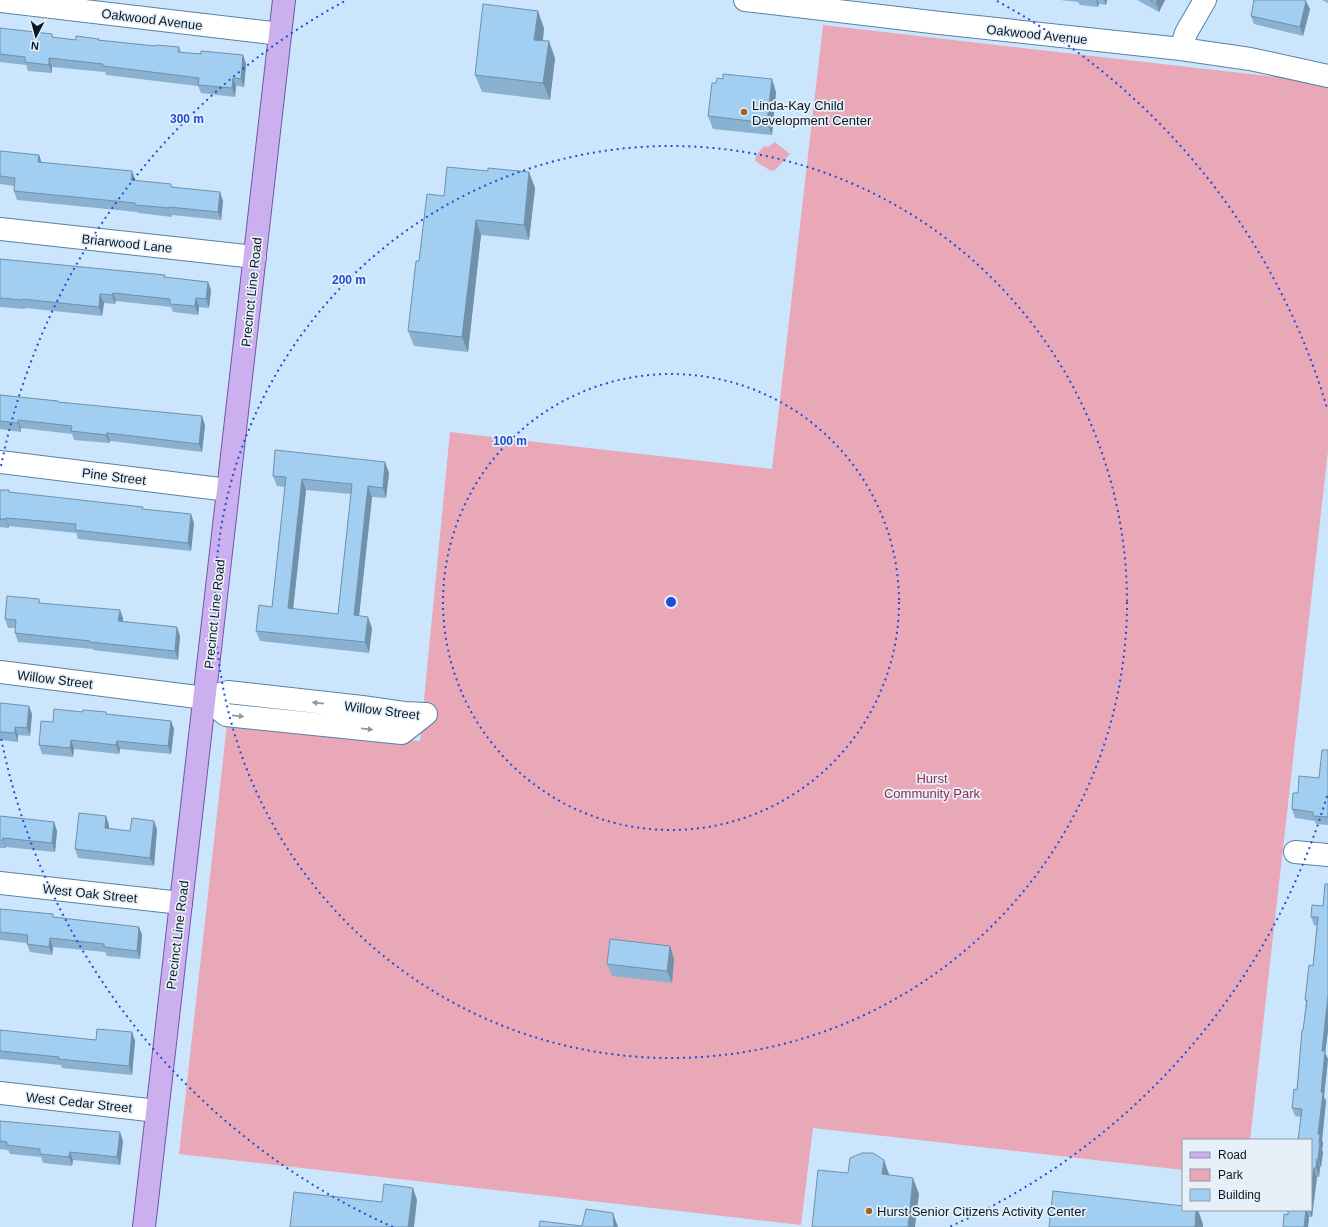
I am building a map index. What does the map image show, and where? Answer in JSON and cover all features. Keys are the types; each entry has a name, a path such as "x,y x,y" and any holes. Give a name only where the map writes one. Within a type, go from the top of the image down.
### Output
{"main road":[{"name":"Precinct Line Road","path":"144,1227 284,0"}],"street":[{"name":"Oakwood Avenue","path":"745,0 1181,49 1250,59 1328,76"},
{"path":"1181,49 1186,33 1205,0"},
{"name":"Oakwood Avenue","path":"0,1 280,34"},
{"name":"Briarwood Lane","path":"0,229 254,257"},
{"name":"Pine Street","path":"0,462 228,490"},
{"name":"Willow Street","path":"0,672 204,698 228,692 404,713 426,714 402,733 226,715 204,698"},
{"path":"1295,852 1328,855"},
{"name":"West Oak Street","path":"0,883 181,903"},
{"name":"West Cedar Street","path":"0,1093 157,1111"}],"green space":[{"name":"Hurst Community Park","path":"823,25 1328,83 1328,451 1250,1139 1182,1139 1182,1170 813,1128 801,1225 179,1154 227,724 420,741 450,432 772,469"},
{"path":"775,142 790,154 775,170 770,171 755,160 756,155 764,146 768,147"}],"building":[{"path":"1150,0 1157,0 1156,3"},
{"path":"1254,0 1306,1 1300,27 1251,16"},
{"path":"483,4 538,11 534,40 549,41 543,83 475,75"},
{"path":"0,28 52,34 52,37 76,40 76,36 99,39 98,40 179,47 178,52 201,54 201,51 243,55 241,79 233,78 232,88 198,85 199,78 103,66 103,64 49,58 49,65 25,62 25,57 0,54"},
{"name":"Linda-Kay Child Development Center","path":"723,74 772,79 767,123 708,116 712,83 716,83 717,78 723,79"},
{"path":"0,151 39,155 38,162 132,171 131,180 171,184 171,187 220,192 218,212 135,205 135,203 14,191 15,178 0,176"},
{"path":"447,167 488,171 488,168 529,172 524,225 476,220 462,337 408,331 416,261 419,261 427,194 444,196"},
{"path":"0,259 165,275 164,277 208,282 206,299 196,298 195,306 170,304 170,299 113,293 112,295 100,294 99,307 0,298"},
{"path":"0,395 202,416 199,444 107,433 106,435 71,431 72,426 18,420 18,423 0,421"},
{"path":"275,450 385,462 383,488 368,486 354,615 368,617 365,642 256,631 259,605 272,607 286,477 273,476","holes":["302,479 352,484 338,614 288,608"]},
{"path":"0,490 191,514 188,543 75,530 76,524 6,518 0,519"},
{"path":"7,596 39,599 39,603 120,610 118,621 177,627 175,651 15,633 16,620 5,619"},
{"path":"0,703 29,706 27,728 15,727 15,733 0,732"},
{"path":"54,709 82,712 83,710 106,712 106,714 171,721 168,746 117,741 116,745 71,740 70,748 39,745 41,721 53,722"},
{"path":"1322,750 1328,750 1328,817 1313,816 1313,812 1292,809 1293,793 1298,793 1299,776 1319,778"},
{"path":"79,813 106,816 105,828 130,831 132,818 154,821 150,858 75,849"},
{"path":"0,816 54,822 52,843 3,838 3,840 0,840"},
{"path":"1325,884 1328,884 1328,996 1322,1051 1325,1051 1321,1092 1323,1093 1318,1134 1320,1134 1320,1143 1318,1159 1316,1168 1314,1168 1312,1182 1312,1139 1298,1139 1302,1109 1292,1108 1294,1089 1297,1090 1302,1030 1307,1000 1305,1000 1309,965 1313,966 1318,917 1311,917 1312,905 1323,906"},
{"path":"0,909 53,914 53,917 139,927 137,951 104,947 104,944 50,938 49,947 27,944 28,935 0,932"},
{"path":"610,939 670,946 667,971 607,964"},
{"path":"97,1029 132,1032 129,1066 58,1059 59,1057 0,1051 0,1030 96,1040"},
{"path":"0,1121 120,1132 117,1157 70,1152 69,1157 40,1154 40,1149 7,1145 7,1142 0,1141"},
{"name":"Hurst Senior Citizens Activity Center","path":"862,1153 873,1153 884,1160 882,1174 913,1178 908,1227 812,1227 818,1170 848,1173 850,1158"},
{"path":"384,1184 413,1188 408,1227 290,1227 294,1192 382,1202"},
{"path":"1053,1191 1182,1206 1182,1211 1196,1211 1195,1227 1049,1227"},
{"path":"586,1209 613,1213 614,1227 539,1227 540,1221 582,1226"},
{"path":"1288,1211 1306,1211 1304,1227 1283,1227 1284,1214 1288,1215"}],"place":[{"name":"Linda-Kay Child Development Center","path":"744,112"},
{"name":"Hurst Senior Citizens Activity Center","path":"869,1211"}]}
